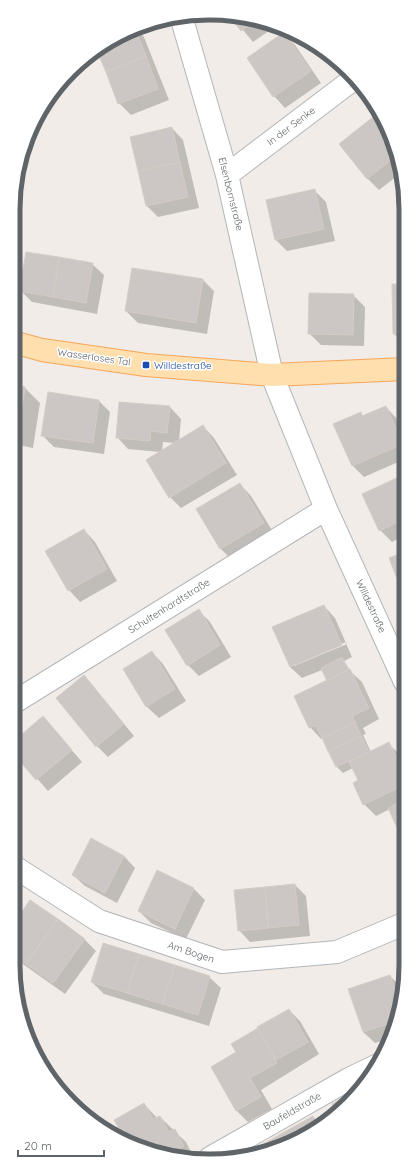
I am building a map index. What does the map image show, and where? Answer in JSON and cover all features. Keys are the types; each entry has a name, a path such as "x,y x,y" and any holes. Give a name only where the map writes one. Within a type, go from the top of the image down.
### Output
{"main road":[{"name":"Wasserloses Tal","path":"20,344 42,350 146,365 272,375 399,369"}],"street":[{"name":"Elsenbornstraße","path":"183,22 227,175 272,375"},
{"name":"In der Senke","path":"227,175 349,82"},
{"name":"Willdestraße","path":"272,375 326,509 399,669"},
{"name":"Schultenhardtstraße","path":"20,699 326,509"},
{"name":"Am Bogen","path":"20,870 99,921 222,962 337,952 399,926"},
{"name":"Baufeldstraße","path":"217,1154 367,1071"}],"building":[{"path":"234,22 250,25 241,31"},
{"path":"137,34 146,56 106,72 99,56 115,45"},
{"path":"281,34 287,37 311,71 273,97 247,58"},
{"path":"146,56 158,89 118,104 106,72"},
{"path":"374,116 385,137 393,159 367,179 339,144"},
{"path":"172,127 180,162 138,171 130,137"},
{"path":"180,162 188,197 146,206 138,171"},
{"path":"315,189 324,229 275,240 266,200"},
{"path":"26,252 59,257 53,297 20,291"},
{"path":"59,257 93,263 86,303 53,297"},
{"path":"132,268 203,279 196,323 125,311"},
{"path":"392,284 399,284 399,334 393,334"},
{"path":"309,293 354,294 353,335 308,334"},
{"path":"20,386 25,387 20,420"},
{"path":"48,392 99,400 93,443 41,436"},
{"path":"119,402 170,406 167,433 151,431 150,441 116,438"},
{"path":"386,406 399,435 399,446 352,466 333,424 361,412 362,416"},
{"path":"203,425 226,463 169,498 146,460"},
{"path":"399,477 399,522 379,531 362,494"},
{"path":"240,483 264,523 220,549 196,509"},
{"path":"84,529 107,569 68,591 45,551"},
{"path":"399,554 399,584 389,558"},
{"path":"324,605 342,645 290,667 272,627"},
{"path":"199,609 220,645 187,666 165,630"},
{"path":"152,651 175,689 146,707 123,669"},
{"path":"342,657 348,670 327,681 321,668"},
{"path":"350,669 369,708 352,716 355,722 322,738 315,725 309,728 294,696"},
{"path":"84,675 124,724 96,747 56,698"},
{"path":"43,716 72,750 36,780 20,761 20,736"},
{"path":"355,722 361,736 328,751 322,738"},
{"path":"361,736 369,752 336,767 328,751"},
{"path":"389,742 399,763 399,787 363,805 353,783 358,780 349,762"},
{"path":"399,802 399,816 393,819 388,808"},
{"path":"399,816 399,831 393,819"},
{"path":"91,838 124,856 105,893 72,875"},
{"path":"157,870 194,888 175,929 138,911"},
{"path":"295,884 299,925 268,928 265,887"},
{"path":"265,887 268,928 238,931 234,890"},
{"path":"30,900 58,919 26,964 20,960 20,915"},
{"path":"58,919 85,939 53,983 26,964"},
{"path":"103,943 139,954 127,993 91,982"},
{"path":"139,954 175,965 162,1004 127,993"},
{"path":"175,965 210,976 198,1015 162,1004"},
{"path":"390,975 396,993 393,1014 390,1023 363,1032 348,989"},
{"path":"289,1009 308,1042 276,1060 257,1027"},
{"path":"258,1028 277,1063 250,1078 261,1097 236,1111 211,1067 236,1052 231,1044"},
{"path":"342,1099 334,1107 332,1104"},
{"path":"144,1103 153,1119 160,1116 169,1132 175,1129 184,1146 175,1150 156,1147 153,1141 148,1144 137,1140 121,1132 114,1120"},
{"path":"313,1116 316,1121 282,1140 279,1135"},
{"path":"279,1135 282,1140 259,1148 255,1149"}],"place":[{"name":"Willdestraße","path":"146,365"}]}
